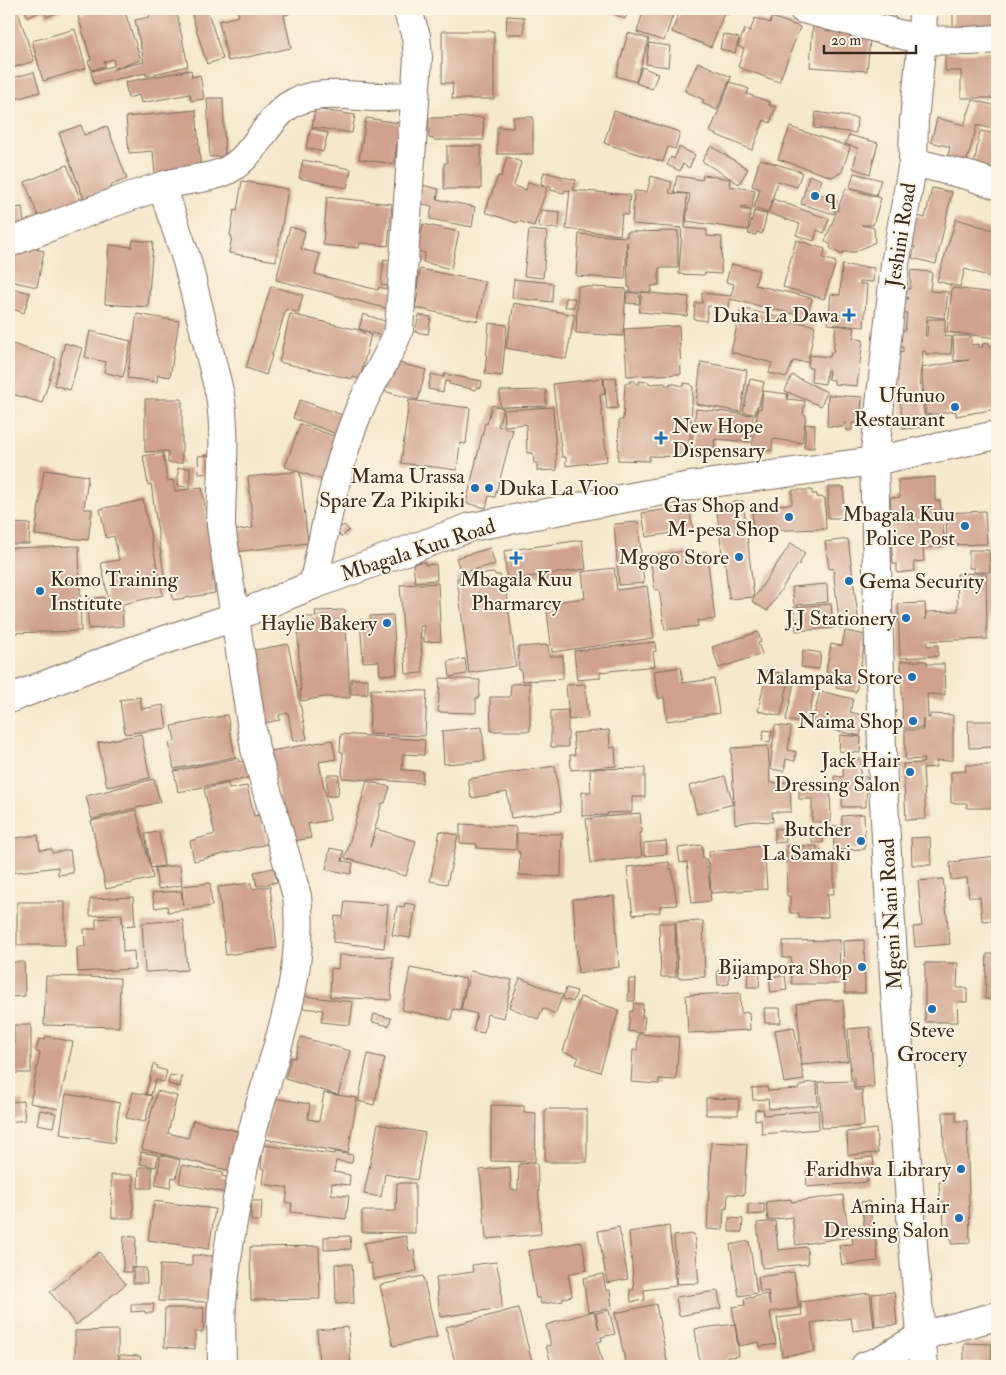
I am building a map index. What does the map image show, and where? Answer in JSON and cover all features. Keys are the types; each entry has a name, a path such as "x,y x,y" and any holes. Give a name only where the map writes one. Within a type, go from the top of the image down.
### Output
{"street":[{"path":"313,585 345,447 358,413 394,344 399,329 418,45 407,9"},
{"path":"803,9 922,40 969,41 997,39"},
{"name":"Jeshini Road","path":"874,461 896,264 913,162 914,120 924,9"},
{"path":"9,243 162,186 220,173 231,168 242,159 288,106 298,101 318,96 415,96"},
{"path":"913,162 970,176 997,185"},
{"path":"162,186 187,261 220,395 223,417 224,470 221,526 234,617 255,749 297,896 300,920 297,962 284,1029 256,1120 232,1228 222,1307 222,1366"},
{"name":"Mbagala Kuu Road","path":"9,699 128,652 234,617 313,585 471,528 690,486 874,461 997,435"},
{"name":"Mgeni Nani Road","path":"874,461 883,785 895,993 924,1366"},
{"path":"865,1366 878,1362 921,1336 997,1316"}],"building":[{"path":"9,9 17,9 34,61 9,69"},
{"path":"24,9 65,9 47,17 44,10 28,17"},
{"path":"100,9 102,13 115,9 124,9 141,60 113,69 144,62 135,20 150,17 148,10 156,9 176,9 188,66 146,76 146,73 94,84 91,71 114,66 113,59 104,62 105,66 92,70 88,61 91,60 78,16"},
{"path":"190,9 207,9 223,59 207,64"},
{"path":"237,9 288,9 289,14 284,15 291,48 228,61 219,21 239,16"},
{"path":"603,9 629,9 625,19"},
{"path":"644,9 675,9 664,41 637,32"},
{"path":"680,9 730,9 728,14 724,13 711,47 672,32"},
{"path":"823,9 896,9 894,19 842,10"},
{"path":"953,9 997,9 997,35 953,35"},
{"path":"507,16 524,17 524,34 506,34"},
{"path":"772,17 800,27 779,82 738,67 744,49 738,46 745,29 750,31 755,18 770,23"},
{"path":"813,25 871,29 867,71 810,67"},
{"path":"75,29 86,68 43,81 32,41"},
{"path":"442,31 494,31 494,99 452,99 453,83 442,83"},
{"path":"628,33 649,39 636,82 616,76"},
{"path":"723,34 739,38 735,53 720,49"},
{"path":"649,43 670,46 668,67 646,64"},
{"path":"997,52 997,98 961,98 961,71 945,71 945,53"},
{"path":"698,62 731,77 717,110 702,103 704,100 685,91"},
{"path":"642,67 658,74 652,89 636,83"},
{"path":"191,70 192,77 200,75 204,99 191,101 190,94 141,103 139,95 128,98 125,82"},
{"path":"34,72 40,92 9,101 9,79"},
{"path":"730,82 749,89 747,94 770,102 769,105 776,107 770,123 764,120 752,150 710,132"},
{"path":"207,98 223,98 225,156 210,157"},
{"path":"973,100 997,106 997,130 977,125 965,168 946,163 950,147 931,142 937,118 964,125"},
{"path":"315,109 355,115 352,133 312,127"},
{"path":"196,110 201,171 155,175 153,151 129,153 126,117"},
{"path":"614,111 680,132 675,149 668,147 663,162 604,143"},
{"path":"816,112 857,118 856,133 814,128"},
{"path":"483,117 484,140 434,140 429,138 429,118"},
{"path":"513,117 533,117 533,154 497,154 497,127 513,128"},
{"path":"366,118 400,123 394,164 359,159"},
{"path":"81,125 84,135 107,126 127,179 111,185 113,192 85,202 59,133"},
{"path":"790,127 850,147 842,172 832,177 778,159"},
{"path":"311,128 328,133 323,152 306,148"},
{"path":"980,131 997,134 997,193 970,188"},
{"path":"849,135 878,143 870,174 853,168 858,148 845,144"},
{"path":"447,146 481,146 481,189 444,189 444,163 447,163"},
{"path":"711,146 748,169 739,184 702,161"},
{"path":"679,147 695,155 689,168 683,164 680,171 667,165 671,157 674,159"},
{"path":"507,157 521,162 514,186 526,190 528,182 547,188 534,226 518,221 517,223 485,212 498,176 501,177"},
{"path":"760,159 802,172 797,187 778,181 768,213 754,208 760,189 752,186"},
{"path":"303,160 351,169 347,188 299,178"},
{"path":"67,165 83,207 56,218 53,210 38,216 25,182"},
{"path":"544,172 576,180 573,190 630,195 628,215 622,214 620,235 566,229 570,189 569,191 565,190 564,193 550,190 551,187 541,184"},
{"path":"854,173 881,180 876,195 850,187"},
{"path":"703,175 730,179 729,186 755,190 752,208 742,206 741,209 751,210 748,230 686,221 690,194 674,192 677,176 702,180"},
{"name":"q","path":"809,175 822,180 817,193 837,200 834,214 801,204"},
{"path":"651,176 672,182 669,193 687,194 685,228 707,230 707,236 722,237 721,274 679,274 682,228 632,224 634,191 647,192"},
{"path":"9,178 15,206 9,207"},
{"path":"242,181 288,189 276,261 229,253 234,210 237,211"},
{"path":"422,185 439,189 437,199 475,207 472,227 430,219 432,206 418,203"},
{"path":"846,188 881,198 873,225 861,225 874,228 875,242 855,252 843,252 842,255 830,248 831,245 825,241"},
{"path":"932,188 952,192 936,264 912,258 915,247 907,245 914,215 925,218"},
{"path":"327,197 392,204 388,246 360,243 359,248 323,245"},
{"path":"773,199 829,219 824,233 817,230 814,241 796,235 800,224 768,213"},
{"path":"22,207 25,233 9,235 9,209"},
{"path":"541,210 560,212 559,229 539,227"},
{"path":"754,211 767,214 762,234 757,232 756,235 748,234"},
{"path":"956,219 997,231 996,279 965,269 960,287 937,281"},
{"path":"423,224 459,232 451,269 423,262 425,253 417,251"},
{"path":"290,227 305,231 301,249 320,254 315,274 378,290 379,287 393,291 389,309 276,280"},
{"path":"529,230 547,232 543,278 524,276"},
{"path":"678,231 678,268 659,268 659,285 651,286 651,292 630,292 630,287 628,287 627,242 625,279 576,276 579,234 627,237 627,232"},
{"path":"133,240 153,242 148,307 105,304 109,245 132,247"},
{"path":"796,240 825,249 823,258 836,262 824,299 783,287"},
{"path":"18,245 44,251 37,287 10,281"},
{"path":"384,259 395,261 392,286 381,285"},
{"path":"731,264 759,270 755,285 812,298 807,317 730,299 729,308 708,306 706,321 694,319 695,303 702,303 702,293 731,296 734,284 726,282"},
{"path":"842,265 874,268 873,282 860,281 860,284 867,284 864,327 828,324 831,294 840,295"},
{"path":"420,269 485,282 478,321 415,308"},
{"path":"911,270 932,272 930,291 948,292 945,318 927,316 925,336 927,336 928,319 945,319 945,336 952,337 951,354 926,354 923,351 920,380 926,426 904,429 899,393 895,392 894,382 897,381 897,351 903,352 903,347 891,346 893,330 905,331 907,313 905,312 904,316 899,315 898,298 908,299 904,297 905,288 910,289"},
{"path":"514,279 553,283 552,302 512,298"},
{"path":"271,286 303,295 298,313 286,309 266,375 246,368"},
{"path":"578,286 626,289 623,336 576,333"},
{"path":"9,287 30,293 24,313 9,308"},
{"path":"952,288 997,293 997,338 947,332"},
{"path":"627,292 640,294 639,304 626,303"},
{"path":"642,292 689,297 687,316 639,312"},
{"path":"565,298 575,298 574,307 565,307"},
{"path":"514,303 575,315 566,359 506,348"},
{"path":"741,308 815,326 808,362 793,361 787,377 769,373 772,363 731,352"},
{"path":"137,314 179,321 170,377 158,375 157,382 127,378"},
{"path":"290,314 371,334 360,379 353,377 352,379 279,362"},
{"path":"363,314 394,324 389,338 359,329"},
{"path":"419,315 431,317 428,334 415,332"},
{"path":"489,323 507,325 502,376 485,374"},
{"path":"836,325 855,328 853,338 863,340 857,386 834,384 834,380 828,379 829,370 827,370 825,384 811,382 812,368 808,368 809,355 830,357 831,352 833,353"},
{"path":"679,326 681,374 627,376 624,329"},
{"path":"90,331 131,341 123,377 104,372 106,362 85,357"},
{"path":"953,336 971,336 971,345 979,344 979,347 983,347 982,344 989,343 989,346 995,346 997,349 997,409 956,416 956,411 926,415 921,368 969,360 954,361"},
{"path":"9,343 56,358 42,403 9,393"},
{"path":"65,343 82,348 70,390 54,385"},
{"path":"392,361 426,370 418,400 383,391"},
{"path":"701,362 747,370 741,412 696,404"},
{"path":"431,374 444,377 444,374 482,381 481,388 476,387 476,390 449,384 450,382 445,381 443,392 428,389"},
{"path":"792,375 827,392 821,406 785,391"},
{"path":"616,377 618,408 607,409 604,379"},
{"path":"603,378 605,394 600,395 607,461 566,466 566,457 562,457 553,384"},
{"path":"750,379 764,382 759,406 757,406 755,414 743,412"},
{"path":"630,381 635,381 635,384 639,384 639,381 649,382 649,384 665,383 665,385 670,385 670,383 684,386 684,383 693,386 689,457 649,456 649,461 618,460 619,420 623,420 625,383 630,383"},
{"path":"546,390 546,406 500,407 500,391"},
{"path":"763,391 788,394 787,399 805,401 803,414 806,415 802,443 773,439 772,451 752,448 758,408 761,409"},
{"path":"828,395 862,397 861,412 857,412 856,415 861,416 861,423 852,423 852,430 846,430 846,423 844,423 843,427 827,426"},
{"path":"145,399 182,399 182,463 168,463 168,451 145,452"},
{"path":"300,400 348,417 342,436 293,418"},
{"path":"409,400 470,408 466,444 460,443 457,470 401,463"},
{"path":"492,405 503,408 498,426 513,430 495,497 489,496 486,508 466,503 485,423 487,424"},
{"path":"553,407 557,470 537,471 537,463 534,463 533,453 527,453 526,424 504,426 503,410"},
{"path":"696,409 753,415 751,442 715,439 714,454 691,452"},
{"path":"300,424 343,439 328,482 300,472 308,543 235,552 232,531 253,528 248,477 299,471 285,467"},
{"path":"806,424 815,425 814,448 804,447"},
{"path":"163,453 167,481 173,480 175,491 202,487 214,572 212,573 215,593 173,600 171,581 165,582 151,484 148,485 143,456"},
{"path":"211,455 212,473 199,474 198,456"},
{"path":"995,462 997,462 997,547 994,547"},
{"path":"178,468 190,468 190,487 178,486"},
{"path":"44,470 88,476 84,509 92,509 88,540 35,535"},
{"path":"935,477 935,501 940,501 945,546 923,548 924,561 914,562 915,571 897,573 897,564 893,564 889,518 892,518 890,498 900,497 898,480"},
{"path":"828,487 844,487 843,518 828,518"},
{"name":"Gas Shop and M-pesa Shop","path":"792,490 812,490 812,494 825,498 826,529 753,531 752,506 792,504"},
{"path":"143,500 163,595 110,607 101,563 119,560 114,536 106,538 100,509"},
{"path":"743,501 754,597 729,599 716,504"},
{"path":"689,506 693,530 646,537 642,513"},
{"path":"985,511 987,544 947,545 946,513"},
{"path":"638,522 644,583 619,585 614,524"},
{"path":"9,523 30,524 29,544 9,544"},
{"path":"344,525 349,530 342,537 336,531"},
{"path":"848,539 859,625 840,628 833,568 829,569 825,542"},
{"path":"582,540 586,569 507,580 504,551"},
{"path":"791,543 805,553 799,565 767,611 752,601"},
{"path":"79,546 81,631 9,633 9,548"},
{"path":"490,548 495,564 461,573 456,558"},
{"path":"969,550 989,550 990,572 974,572 974,568 969,568"},
{"path":"686,551 687,558 707,555 715,619 697,621 698,626 665,630 659,589 655,590 650,556"},
{"path":"425,562 425,565 436,564 437,580 415,582 413,563"},
{"path":"614,568 617,590 647,586 654,638 552,652 546,603 585,598 582,572"},
{"path":"997,571 997,614 995,614 993,572"},
{"path":"483,572 483,574 494,573 495,575 500,575 502,583 505,582 516,666 469,673 457,578"},
{"path":"986,573 987,639 927,641 927,646 938,645 938,656 900,658 898,604 925,603 926,620 926,612 958,611 957,574"},
{"path":"438,583 441,641 424,642 424,626 420,626 423,673 406,674 400,585"},
{"path":"827,584 828,602 794,604 792,587"},
{"path":"104,597 105,603 108,603 109,607 107,608 122,606 123,626 89,629 86,599"},
{"path":"831,604 833,628 796,631 794,607"},
{"path":"345,610 350,698 325,697 301,701 297,617 316,617 315,611"},
{"path":"393,615 397,674 380,675 379,661 363,662 360,620 370,620 370,616"},
{"path":"845,631 866,635 856,692 836,688 839,675 826,672 831,644 842,646"},
{"path":"758,632 761,642 758,643 762,654 719,668 712,647"},
{"path":"655,642 656,651 653,652 655,666 600,672 600,678 577,680 574,651"},
{"path":"288,644 307,739 293,741 288,713 279,715 280,720 259,724 245,652"},
{"path":"548,645 549,656 563,656 563,679 522,681 521,669 519,670 518,647"},
{"path":"803,650 821,653 819,669 801,667"},
{"path":"465,659 467,674 450,677 448,661"},
{"path":"901,661 927,661 927,664 944,664 945,695 927,694 928,718 930,718 930,714 953,715 953,760 936,761 936,767 923,768 926,819 906,820 903,764 923,763 924,759 905,760 905,730 923,730 923,718 922,728 903,728"},
{"path":"681,667 683,683 714,679 719,713 667,721 664,697 659,699 654,671"},
{"path":"767,670 790,675 781,716 758,711"},
{"path":"440,678 480,680 479,698 476,698 476,713 438,712"},
{"path":"795,678 816,682 807,724 786,720"},
{"path":"351,679 368,679 368,694 351,694"},
{"path":"530,683 530,731 491,731 490,697 510,697 511,684"},
{"path":"585,684 588,718 569,720 566,685"},
{"path":"371,689 427,691 425,736 369,734"},
{"path":"820,691 853,699 850,712 865,716 860,736 812,725"},
{"path":"140,697 142,709 163,705 167,728 125,734 120,700"},
{"path":"568,710 568,747 551,747 551,711"},
{"path":"227,715 235,757 174,769 169,743 175,741 172,726"},
{"path":"968,721 997,721 997,747 969,748"},
{"path":"775,725 791,727 788,750 796,752 795,761 786,759 784,771 770,769"},
{"path":"482,727 485,761 444,764 442,731"},
{"path":"609,730 610,748 615,747 616,766 571,770 570,755 575,755 573,733"},
{"path":"764,730 772,731 770,742 762,741"},
{"path":"141,734 150,778 107,787 98,743"},
{"path":"341,734 425,740 424,755 403,754 402,770 423,771 422,783 342,778 343,752 340,752"},
{"path":"840,735 861,737 860,753 839,751"},
{"path":"332,740 336,759 319,762 330,820 308,824 311,838 287,842 271,751"},
{"path":"768,746 770,783 790,782 791,812 772,812 773,822 754,821 735,824 731,748"},
{"path":"238,758 239,762 250,760 253,777 178,792 174,771"},
{"path":"844,759 861,759 860,777 867,777 866,807 842,807 843,789 834,789 834,776 843,777"},
{"path":"965,765 997,765 997,808 967,808 967,803 951,803 951,772 966,771"},
{"path":"555,766 561,811 511,818 507,792 471,798 468,779"},
{"path":"645,768 645,797 632,797 632,812 582,816 582,792 591,792 590,769"},
{"path":"327,775 339,775 338,796 327,796"},
{"path":"725,776 733,804 697,814 689,786"},
{"path":"154,779 160,802 92,819 86,796"},
{"path":"367,781 390,787 385,803 382,803 370,847 376,829 416,841 406,876 345,858"},
{"path":"228,783 229,789 247,786 254,816 260,815 267,844 194,861 190,841 215,834 204,789"},
{"path":"799,784 830,784 831,822 812,822 812,799 799,799"},
{"path":"136,810 153,878 106,889 91,821"},
{"path":"640,813 642,832 639,833 642,857 591,863 586,819"},
{"path":"864,814 865,849 834,850 833,826 842,826 842,816"},
{"path":"460,824 516,827 515,850 477,848 477,844 460,843"},
{"path":"785,828 786,842 775,843 775,829"},
{"path":"440,831 458,835 447,884 430,881"},
{"path":"159,832 164,866 151,868 145,834"},
{"path":"517,833 562,834 561,877 519,875 520,852 517,852"},
{"path":"812,834 823,834 823,843 812,843"},
{"path":"38,835 40,850 52,849 52,853 70,850 73,873 58,875 58,867 10,873 9,839"},
{"path":"930,837 931,865 912,865 911,838"},
{"path":"666,841 667,854 644,856 644,843"},
{"path":"702,845 703,859 707,859 711,901 692,903 687,862 680,863 678,848"},
{"path":"764,846 767,889 711,893 709,851"},
{"path":"786,846 817,846 817,859 834,859 834,894 827,894 828,917 799,918 799,913 790,913 790,896 787,896"},
{"path":"330,848 344,851 342,861 353,863 351,874 326,869"},
{"path":"997,856 997,920 982,921 980,897 969,897 967,878 951,880 950,863"},
{"path":"669,862 670,869 672,869 677,905 660,906 660,912 633,915 627,867"},
{"path":"180,865 182,885 158,889 155,868"},
{"path":"274,868 277,882 257,886 254,872"},
{"path":"943,879 950,944 915,947 913,927 922,926 918,881"},
{"path":"210,883 212,906 168,912 167,906 155,908 152,893 181,891 183,905 182,886"},
{"path":"251,883 252,889 270,886 277,948 226,955 218,887"},
{"path":"614,896 619,967 578,973 573,899"},
{"path":"133,897 135,925 123,926 122,914 90,916 90,899"},
{"path":"345,901 388,905 384,948 333,942 335,916 343,917"},
{"path":"17,902 65,902 65,945 17,945"},
{"path":"405,903 416,905 410,938 392,935 397,906 404,907"},
{"path":"122,917 123,952 134,951 135,969 78,972 77,947 85,947 84,929 96,929 96,919"},
{"path":"9,919 11,919 13,949 9,949"},
{"path":"183,920 187,970 145,972 142,923"},
{"path":"703,921 705,977 678,978 676,922"},
{"path":"659,923 675,923 676,977 661,977"},
{"path":"840,940 839,984 792,984 791,958 783,958 783,941"},
{"path":"864,940 865,993 845,993 843,941"},
{"path":"995,942 997,942 997,1000 985,999 987,954 995,954"},
{"path":"339,955 393,957 391,1000 330,997 331,968 338,969"},
{"path":"9,962 24,962 25,996 9,997"},
{"path":"925,963 958,963 957,988 967,988 967,1002 957,1002 958,1022 925,1022"},
{"path":"410,968 466,979 460,1010 453,1009 451,1020 402,1010"},
{"path":"470,971 512,980 504,1018 487,1014 484,1033 473,1031 477,1014 461,1010"},
{"path":"717,971 729,971 729,984 718,985"},
{"path":"748,973 760,973 759,987 747,987"},
{"path":"785,975 787,990 771,992 769,977"},
{"path":"46,976 120,978 119,1027 44,1025"},
{"path":"520,978 563,995 555,1014 543,1008 538,1019 509,1007"},
{"path":"629,979 636,979 635,1001 628,1001"},
{"path":"566,988 577,991 573,1002 563,999"},
{"path":"740,993 741,1013 749,1012 750,1030 688,1033 686,995"},
{"path":"304,996 353,1002 350,1025 321,1022 323,1010 303,1008"},
{"path":"580,997 619,1010 600,1072 576,1064 579,1057 563,1052"},
{"path":"821,1000 843,1000 848,1061 802,1065 797,1004"},
{"path":"634,1003 643,1004 642,1017 645,1017 643,1033 628,1031 630,1011 633,1011"},
{"path":"764,1008 780,1008 781,1023 765,1023"},
{"path":"374,1014 391,1018 389,1026 372,1022"},
{"path":"14,1025 31,1025 31,1073 14,1073"},
{"path":"794,1027 804,1080 784,1083 775,1030"},
{"path":"870,1027 874,1087 855,1088 855,1078 851,1079 848,1029"},
{"path":"638,1034 679,1037 676,1080 659,1079 659,1084 631,1082 633,1050 637,1050"},
{"path":"46,1036 73,1042 58,1109 30,1103 40,1053 36,1052 39,1039 45,1040"},
{"path":"301,1037 350,1051 338,1095 285,1079 291,1057 295,1058"},
{"path":"368,1054 385,1058 374,1105 358,1101"},
{"path":"153,1064 158,1066 157,1068 167,1071 164,1082 155,1080 151,1095 146,1094"},
{"path":"170,1075 182,1077 180,1087 168,1084"},
{"path":"853,1081 854,1090 862,1090 864,1126 822,1128 819,1082"},
{"path":"817,1082 818,1105 769,1109 768,1099 753,1100 752,1088 767,1087 768,1091 799,1089 799,1086 805,1085 805,1083"},
{"path":"157,1091 177,1096 168,1133 188,1138 193,1120 241,1132 231,1171 142,1149"},
{"path":"133,1092 152,1096 145,1122 126,1118"},
{"path":"324,1093 357,1098 348,1153 264,1139 272,1098 310,1104 308,1119 319,1121"},
{"path":"66,1094 120,1103 114,1143 60,1134"},
{"path":"706,1098 739,1099 738,1115 706,1115"},
{"path":"23,1101 25,1120 9,1122 9,1102"},
{"path":"491,1105 524,1106 524,1112 536,1113 535,1162 491,1161"},
{"path":"545,1109 587,1109 587,1162 545,1162"},
{"path":"763,1109 764,1115 818,1110 819,1129 762,1134 761,1119 755,1120 755,1110"},
{"path":"40,1110 56,1113 53,1127 37,1124"},
{"path":"943,1112 956,1112 956,1121 967,1121 970,1243 951,1244 950,1229 944,1229 943,1201 940,1201 939,1182 945,1182"},
{"path":"378,1124 425,1133 417,1180 385,1174 381,1197 364,1194"},
{"path":"876,1129 878,1153 848,1155 847,1132"},
{"path":"711,1142 747,1144 744,1195 728,1194 727,1209 724,1208 723,1230 707,1229"},
{"path":"263,1145 353,1155 352,1163 336,1161 334,1172 350,1175 349,1185 332,1183 331,1194 349,1196 346,1219 291,1212 292,1203 286,1203 288,1188 263,1184 265,1169 261,1168"},
{"path":"141,1152 158,1155 156,1167 140,1164"},
{"path":"161,1155 180,1160 176,1178 172,1177 170,1188 155,1185"},
{"path":"873,1157 874,1167 867,1168 868,1182 807,1187 806,1171 855,1166 854,1159"},
{"path":"537,1163 541,1234 486,1239 480,1170 510,1167 511,1190 518,1190 519,1164"},
{"path":"182,1165 223,1173 222,1176 229,1178 226,1193 179,1183"},
{"path":"139,1167 152,1167 152,1188 138,1188"},
{"path":"111,1175 133,1175 133,1218 112,1218"},
{"path":"397,1183 415,1183 415,1233 362,1232 362,1211 396,1211"},
{"path":"843,1195 849,1237 796,1245 792,1217 768,1220 766,1202 791,1199 791,1202"},
{"path":"154,1201 215,1209 209,1249 148,1240"},
{"path":"251,1201 262,1201 261,1221 251,1221"},
{"path":"869,1201 873,1231 865,1232 861,1202"},
{"path":"764,1203 764,1214 748,1215 748,1204"},
{"path":"729,1218 743,1219 742,1232 729,1232"},
{"path":"775,1221 778,1250 807,1247 808,1264 762,1268 757,1223"},
{"path":"669,1226 676,1286 644,1290 645,1300 631,1302 630,1290 634,1290 629,1232"},
{"path":"619,1227 628,1279 607,1283 598,1231"},
{"path":"694,1234 699,1283 677,1284 674,1236"},
{"path":"875,1234 878,1261 842,1265 839,1245 853,1244 852,1236"},
{"path":"124,1236 136,1237 135,1268 131,1267 131,1272 123,1272"},
{"path":"350,1236 351,1249 324,1250 324,1237"},
{"path":"406,1236 409,1251 414,1250 417,1271 373,1279 371,1263 368,1264 364,1243"},
{"path":"749,1241 757,1293 739,1296 730,1245"},
{"path":"582,1242 587,1270 568,1274 572,1296 563,1298 563,1301 541,1304 540,1298 536,1298 528,1251"},
{"path":"319,1246 320,1299 251,1300 250,1247"},
{"path":"99,1252 126,1284 76,1325 50,1292"},
{"path":"192,1255 213,1256 213,1268 210,1268 210,1291 217,1302 159,1301 160,1265 192,1266"},
{"path":"496,1262 501,1283 502,1308 440,1317 436,1277 473,1272 472,1265"},
{"path":"335,1264 352,1264 354,1303 336,1304"},
{"path":"133,1268 146,1268 147,1283 133,1283"},
{"path":"794,1272 799,1308 770,1312 776,1344 760,1347 759,1342 739,1346 732,1307 745,1305 744,1299 767,1294 770,1305 768,1291 760,1292 758,1277"},
{"path":"603,1274 606,1291 610,1290 612,1308 588,1312 583,1278"},
{"path":"423,1276 437,1337 393,1346 380,1285"},
{"path":"718,1291 721,1308 679,1316 676,1297"},
{"path":"894,1292 897,1325 875,1327 872,1294"},
{"path":"870,1293 874,1328 853,1331 851,1318 811,1323 815,1352 782,1356 777,1318 802,1315 800,1302"},
{"path":"131,1304 154,1304 153,1313 145,1313 145,1311 131,1312"},
{"path":"656,1304 668,1366 626,1366 615,1313"},
{"path":"165,1308 204,1308 203,1332 195,1332 195,1349 164,1347"},
{"path":"518,1308 533,1366 485,1366 484,1364 456,1366 446,1327"},
{"path":"609,1310 615,1334 601,1337 602,1341 597,1342 603,1366 552,1366 546,1346 551,1345 546,1325 594,1311 599,1330 596,1313"},
{"path":"735,1324 739,1356 727,1357 726,1361 700,1366 695,1329"},
{"path":"348,1327 351,1366 319,1366 317,1330"},
{"path":"118,1330 118,1366 75,1366 75,1331"},
{"path":"964,1343 992,1344 991,1363 964,1362"},
{"path":"120,1355 140,1356 142,1366 119,1366"}],"place":[{"name":"q","path":"815,196"},
{"name":"Duka La Dawa","path":"849,315"},
{"name":"Ufunuo Restaurant","path":"955,407"},
{"name":"New Hope Dispensary","path":"661,438"},
{"name":"Mama Urassa Spare Za Pikipiki","path":"475,488"},
{"name":"Duka La Vioo","path":"489,488"},
{"name":"Gas Shop and M-pesa Shop","path":"789,517"},
{"name":"Mbagala Kuu Police Post","path":"965,526"},
{"name":"Mgogo Store","path":"739,557"},
{"name":"Mbagala Kuu Pharmarcy","path":"516,558"},
{"name":"Gema Security","path":"849,581"},
{"name":"Komo Training Institute","path":"40,591"},
{"name":"J.J Stationery","path":"906,618"},
{"name":"Haylie Bakery","path":"387,623"},
{"name":"Malampaka Store","path":"912,677"},
{"name":"Naima Shop","path":"913,721"},
{"name":"Jack Hair Dressing Salon","path":"910,772"},
{"name":"Butcher La Samaki","path":"861,841"},
{"name":"Bijampora Shop","path":"862,967"},
{"name":"Steve Grocery","path":"932,1009"},
{"name":"Faridhwa Library","path":"961,1169"},
{"name":"Amina Hair Dressing Salon","path":"959,1218"}]}
